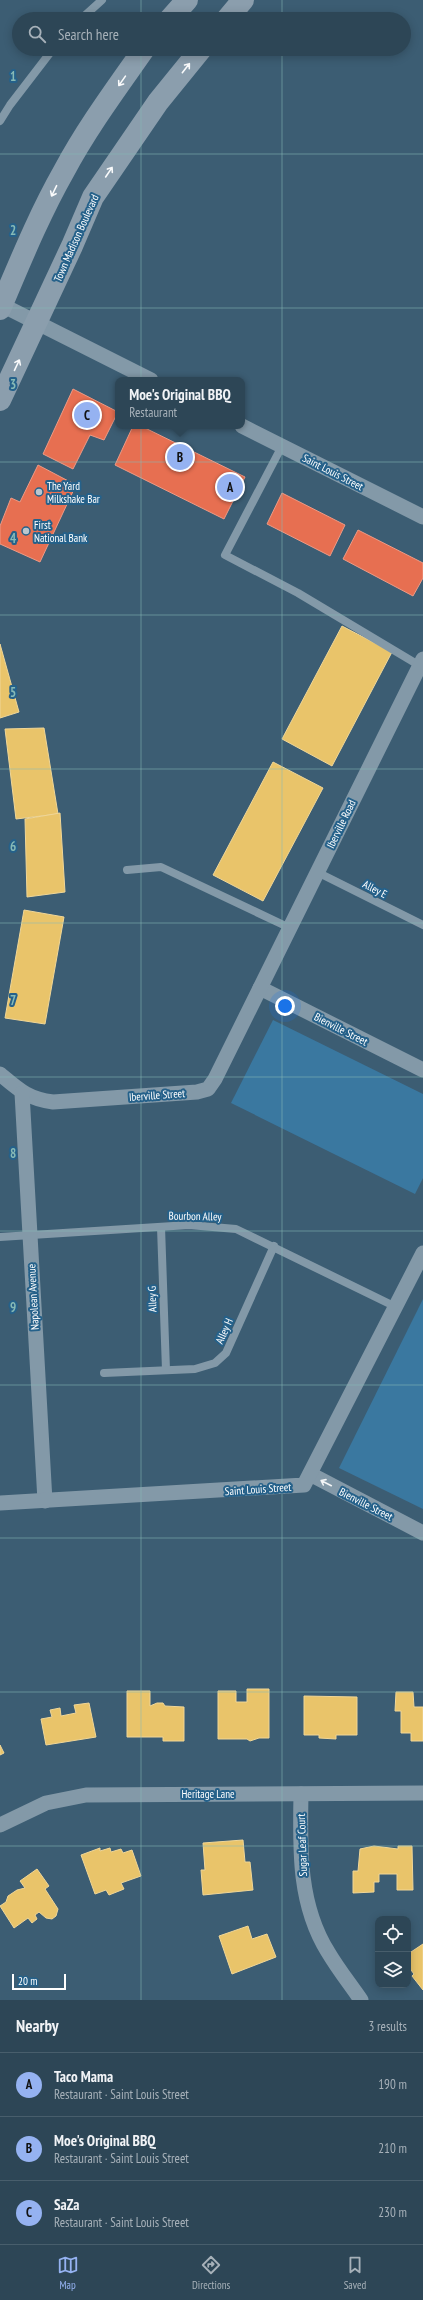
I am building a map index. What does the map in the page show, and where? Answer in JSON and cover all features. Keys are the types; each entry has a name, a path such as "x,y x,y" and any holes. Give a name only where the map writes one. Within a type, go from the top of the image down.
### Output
{"main road":[{"path":"176,12 187,0"},
{"path":"233,12 243,0"},
{"path":"1,306 20,258 64,170 103,108 139,56"},
{"name":"Town Madison Boulevard","path":"0,400 37,323 93,197 158,102 195,56"}],"street":[{"path":"1,306 145,377"},
{"name":"Saint Louis Street","path":"245,428 423,517"},
{"name":"Iberville Road","path":"260,988 422,664"},
{"name":"Bienville Street","path":"260,988 423,1070"},
{"name":"Iberville Street","path":"0,1074 22,1093 36,1100 53,1102 197,1092 208,1089 215,1079 260,988"},
{"name":"Napolean Avenue","path":"22,1093 44,1501"},
{"name":"Saint Louis Street","path":"0,1503 291,1487 304,1485 423,1253"},
{"name":"Bienville Street","path":"310,1474 423,1533"},
{"name":"Heritage Lane","path":"0,1825 46,1803 86,1795 423,1793"},
{"name":"Sugar Leaf Court","path":"301,1794 301,1876 311,1916 327,1951 361,2000"}],"lane":[{"path":"89,12 102,0"},
{"path":"0,121 10,105 48,56"},
{"path":"282,446 225,555 298,593 422,664"},
{"path":"126,870 161,867 290,928"},
{"name":"Alley E","path":"317,872 423,925"},
{"name":"Bourbon Alley","path":"0,1236 161,1226 215,1225 236,1229 274,1246 396,1307"},
{"name":"Alley G","path":"161,1226 166,1370"},
{"name":"Alley H","path":"104,1373 195,1369 215,1363 226,1353 274,1246"}],"shaded area":[{"path":"273,1020 423,1094 423,1178 415,1194 231,1103"},
{"path":"423,1299 423,1509 339,1468"}],"building: Homes":[{"path":"342,626 392,652 332,766 282,739"},
{"path":"0,644 19,712 0,718"},
{"path":"44,728 58,814 16,819 5,729"},
{"path":"273,762 323,788 263,901 213,875"},
{"path":"60,813 65,892 27,897 25,819"},
{"path":"24,910 64,917 45,1024 5,1018"},
{"path":"247,1689 269,1689 269,1738 259,1738 250,1741 247,1739 218,1739 218,1691 236,1691 236,1702 247,1702"},
{"path":"127,1691 150,1691 150,1706 157,1703 163,1703 165,1706 184,1707 184,1741 163,1741 163,1737 127,1737"},
{"path":"396,1692 413,1692 414,1707 423,1707 423,1741 411,1741 411,1733 401,1733 401,1711 395,1711"},
{"path":"304,1696 357,1697 357,1735 336,1735 336,1739 319,1738 319,1735 304,1735"},
{"path":"89,1703 96,1737 46,1745 41,1719 52,1717 50,1710 60,1708 61,1716 76,1713 74,1705"},
{"path":"0,1745 4,1753 0,1755"},
{"path":"243,1840 245,1862 250,1862 253,1890 203,1895 201,1870 205,1870 203,1843"},
{"path":"374,1846 398,1849 398,1846 412,1846 413,1890 397,1890 397,1874 379,1874 379,1882 374,1882 374,1892 353,1893 353,1871 358,1871 360,1849"},
{"path":"100,1848 100,1851 110,1848 111,1852 121,1849 123,1853 132,1850 141,1876 121,1883 124,1889 109,1895 106,1890 95,1894 81,1855"},
{"path":"37,1869 49,1886 45,1889 58,1909 56,1916 52,1919 46,1918 39,1912 35,1915 37,1919 32,1923 28,1918 14,1928 0,1906 6,1902 8,1896 17,1890 25,1888 20,1881"},
{"path":"248,1926 252,1939 267,1934 276,1957 232,1974 219,1936"},
{"path":"423,1944 423,1990 412,1976 414,1974 411,1970 411,1952"}],"building: Shops":[{"path":"73,389 115,410 115,418 104,440 90,435 73,469 43,454"},
{"path":"132,429 147,429 245,477 224,519 115,465"},
{"path":"38,465 76,485 40,562 0,544 0,526 11,498 20,502"},
{"path":"282,493 345,525 330,556 267,524"},
{"path":"358,530 423,563 423,578 413,596 343,559"}],"place":[{"name":"SaZa","path":"87,415"},
{"name":"Moe's Original BBQ","path":"180,457"},
{"name":"Taco Mama","path":"230,487"},
{"name":"The Yard Milkshake Bar","path":"39,492"},
{"name":"First National Bank","path":"26,531"}]}
